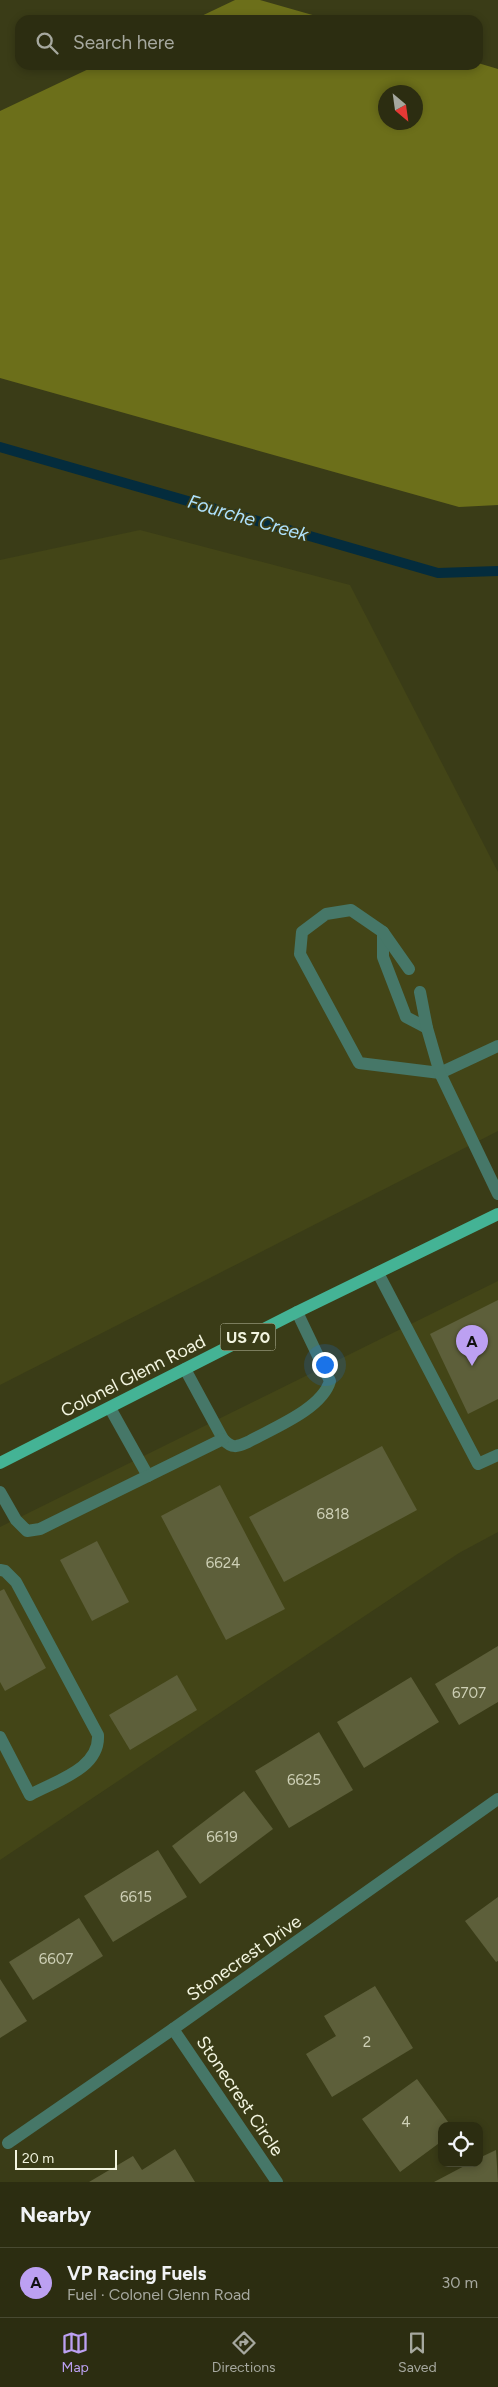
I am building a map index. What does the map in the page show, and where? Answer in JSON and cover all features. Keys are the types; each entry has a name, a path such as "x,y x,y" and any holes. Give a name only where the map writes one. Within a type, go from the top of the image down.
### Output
{"main road":[{"name":"Colonel Glenn Road","path":"0,1463 297,1312 498,1214"}],"street":[{"path":"409,969 383,932 351,910 326,914 302,932 300,954 359,1063 440,1074 498,1046"},
{"path":"383,932 383,957 406,1017 427,1028"},
{"path":"420,992 427,1028 440,1074 498,1194"},
{"path":"378,1273 478,1464 498,1454"},
{"path":"185,1369 223,1439 229,1446 237,1447 248,1442 316,1404 328,1389 330,1381 297,1312"},
{"path":"110,1408 148,1476"},
{"path":"0,1492 16,1520 27,1531 40,1529 223,1439"},
{"path":"0,1570 5,1571 16,1582 98,1735 99,1745 94,1756 85,1765 30,1795 0,1736"},
{"name":"Stonecrest Drive","path":"8,2143 173,2029 498,1798"},
{"name":"Stonecrest Circle","path":"173,2029 277,2182"}],"shaded area":[{"path":"235,0 260,0 312,15 204,15"},
{"path":"483,64 498,69 498,505 459,507 0,378 0,111 86,70 483,70"},
{"path":"140,530 350,585 498,872 498,1131 0,1385 0,560"},
{"path":"498,1281 498,1532 459,1553 0,1860 0,1527"}],"building":[{"path":"498,1300 498,1399 468,1414 430,1334"},
{"path":"382,1446 417,1510 284,1582 249,1517"},
{"path":"220,1485 285,1609 226,1640 161,1516"},
{"path":"97,1541 129,1602 92,1621 60,1560"},
{"path":"4,1589 46,1668 5,1691 0,1682 0,1591"},
{"path":"498,1646 498,1702 459,1725 435,1684"},
{"path":"177,1675 197,1710 130,1750 109,1715"},
{"path":"411,1677 439,1722 364,1768 337,1722"},
{"path":"319,1732 353,1790 289,1828 255,1771"},
{"path":"244,1791 273,1829 200,1884 172,1846"},
{"path":"158,1850 187,1897 113,1942 84,1896"},
{"path":"498,1897 498,1961 496,1962 465,1921"},
{"path":"79,1918 103,1956 33,2000 9,1962"},
{"path":"0,1979 27,2021 0,2038"},
{"path":"375,1986 413,2048 332,2097 306,2054 336,2036 324,2016"},
{"path":"417,2079 448,2122 438,2122 438,2144 400,2172 362,2119"},
{"path":"175,2149 195,2182 89,2182 133,2156 142,2170"},
{"path":"496,2150 498,2182 434,2182 462,2167 483,2167 483,2156"}],"waterway":[{"name":"Fourche Creek","path":"0,447 438,573 498,571"}],"place":[{"name":"VP Racing Fuels","path":"472,1366"}]}
